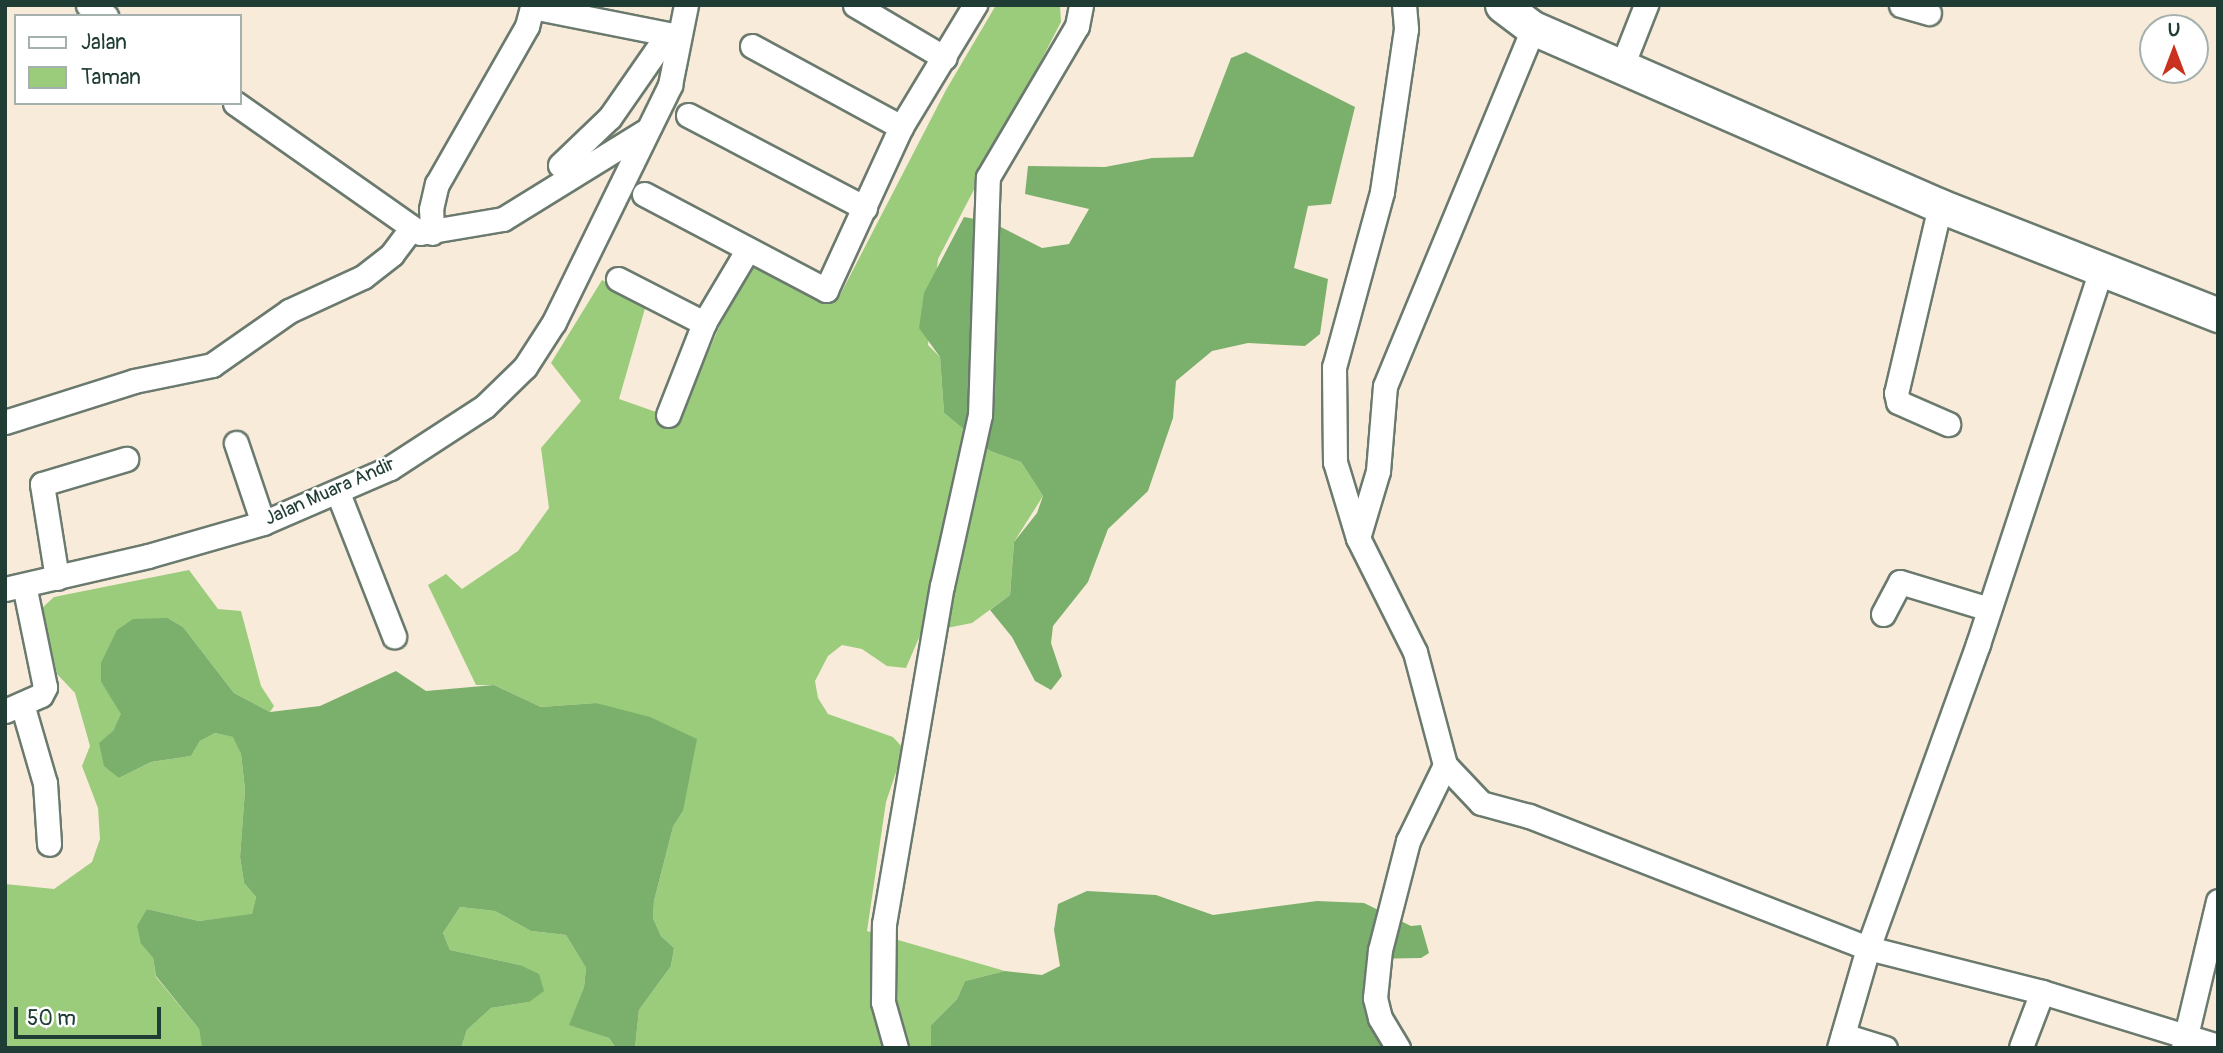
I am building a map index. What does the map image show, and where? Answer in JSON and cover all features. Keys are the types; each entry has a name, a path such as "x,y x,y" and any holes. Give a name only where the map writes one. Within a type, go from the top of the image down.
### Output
{"main road":[{"path":"1502,5 1533,28 1940,206 2218,315"}],"street":[{"name":"Jalan Muara Andir","path":"14,587 58,578 263,523 338,493 390,468 485,406 524,367 554,322 644,132 670,85 673,35 686,5"},
{"path":"855,5 945,58"},
{"path":"644,194 826,290 901,127 975,5"},
{"path":"896,1048 883,1002 884,923 944,574 980,415 988,177 1077,26 1081,5"},
{"path":"1404,5 1406,29 1382,192 1334,367 1335,462 1358,538 1415,653 1445,765 1481,803 1529,816 1871,942 2218,1046"},
{"path":"1622,66 1646,5"},
{"path":"1901,5 1929,13"},
{"path":"421,232 437,184 527,26 527,6 673,35 610,117 561,165"},
{"path":"1358,538 1378,471 1385,386 1533,28"},
{"path":"752,46 901,127"},
{"path":"237,105 421,232"},
{"path":"688,115 864,208"},
{"path":"5,422 134,382 212,365 289,311 363,276 421,232 503,219 644,132"},
{"path":"1940,206 1896,393 1898,402 1948,424"},
{"path":"668,415 704,323 748,249"},
{"path":"1885,1048 1841,1041 1871,942 1989,609 2101,269"},
{"path":"618,279 704,323"},
{"path":"236,443 263,523"},
{"path":"58,578 42,484 126,459"},
{"path":"338,493 394,636"},
{"path":"1883,614 1900,582 1989,609"},
{"path":"14,587 45,687 41,695 14,707 45,783 49,844"},
{"path":"1398,1048 1380,1018 1375,998 1380,950 1408,841 1445,765"},
{"path":"2185,1036 2218,901"},
{"path":"2021,1047 2042,992"}],"green space":[{"path":"996,5 1060,5 1061,22 938,259 928,345 940,357 944,413 990,451 1021,462 1043,496 1014,542 1010,595 972,623 921,633 906,668 887,666 862,649 842,645 828,656 815,681 818,698 828,714 893,737 904,749 886,802 867,931 1005,971 965,981 957,999 931,1025 931,1048 635,1048 639,1010 671,966 674,948 661,936 653,918 654,901 673,827 683,811 597,703 541,707 494,685 476,685 428,585 446,574 462,589 518,551 549,508 541,448 581,401 551,363 602,280 646,305 619,399 679,420 720,325 754,265 838,299 946,90"},
{"path":"1246,52 1355,107 1331,204 1308,206 1294,268 1328,279 1320,334 1305,346 1248,343 1212,351 1176,381 1173,418 1148,491 1108,529 1088,582 1053,626 1051,643 1062,676 1051,690 1035,681 1012,637 990,610 1010,595 1014,542 1037,513 1043,496 1021,462 990,451 944,413 940,357 919,328 924,293 964,217 991,222 1042,248 1069,244 1089,209 1025,194 1028,166 1105,167 1152,158 1193,157 1231,58"},
{"path":"189,570 218,609 241,611 261,686 274,706 270,712 234,693 183,627 168,618 101,682 122,714 113,731 119,778 151,762 191,756 200,741 215,733 234,737 241,754 245,790 240,857 244,883 256,897 252,915 199,921 147,909 141,944 153,958 156,977 199,1029 203,1048 5,1048 5,884 54,889 92,862 100,839 98,808 82,766 90,746 75,693 57,674 42,608 54,597"},
{"path":"168,618 183,627 234,693 270,712 320,706 396,671 426,691 494,685 541,707 596,703 650,717 697,739 683,811 673,827 654,901 653,918 661,936 674,948 671,966 639,1010 635,1048 616,1048 609,1038 569,1025 584,987 586,968 566,935 531,931 495,911 460,907 443,933 450,950 520,965 539,974 544,991 529,1002 491,1008 467,1030 461,1048 202,1047 199,1029 156,976 153,958 141,944 137,926 147,909 199,921 252,914 256,897 244,883 240,857 245,790 241,754 233,737 215,733 200,741 191,756 151,762 119,778 104,766 99,743 113,731 121,714 101,682 101,663 117,630 133,619"},
{"path":"1087,891 1156,895 1213,915 1317,901 1364,903 1411,926 1421,925 1429,953 1421,958 1367,959 1367,1002 1388,1048 931,1048 931,1025 957,999 965,981 1005,971 1042,975 1060,966 1054,930 1058,904"},
{"path":"460,907 495,911 531,931 566,935 586,968 584,987 570,1024 609,1038 616,1048 461,1048 467,1030 491,1008 529,1002 520,965 450,950 443,933"}]}
